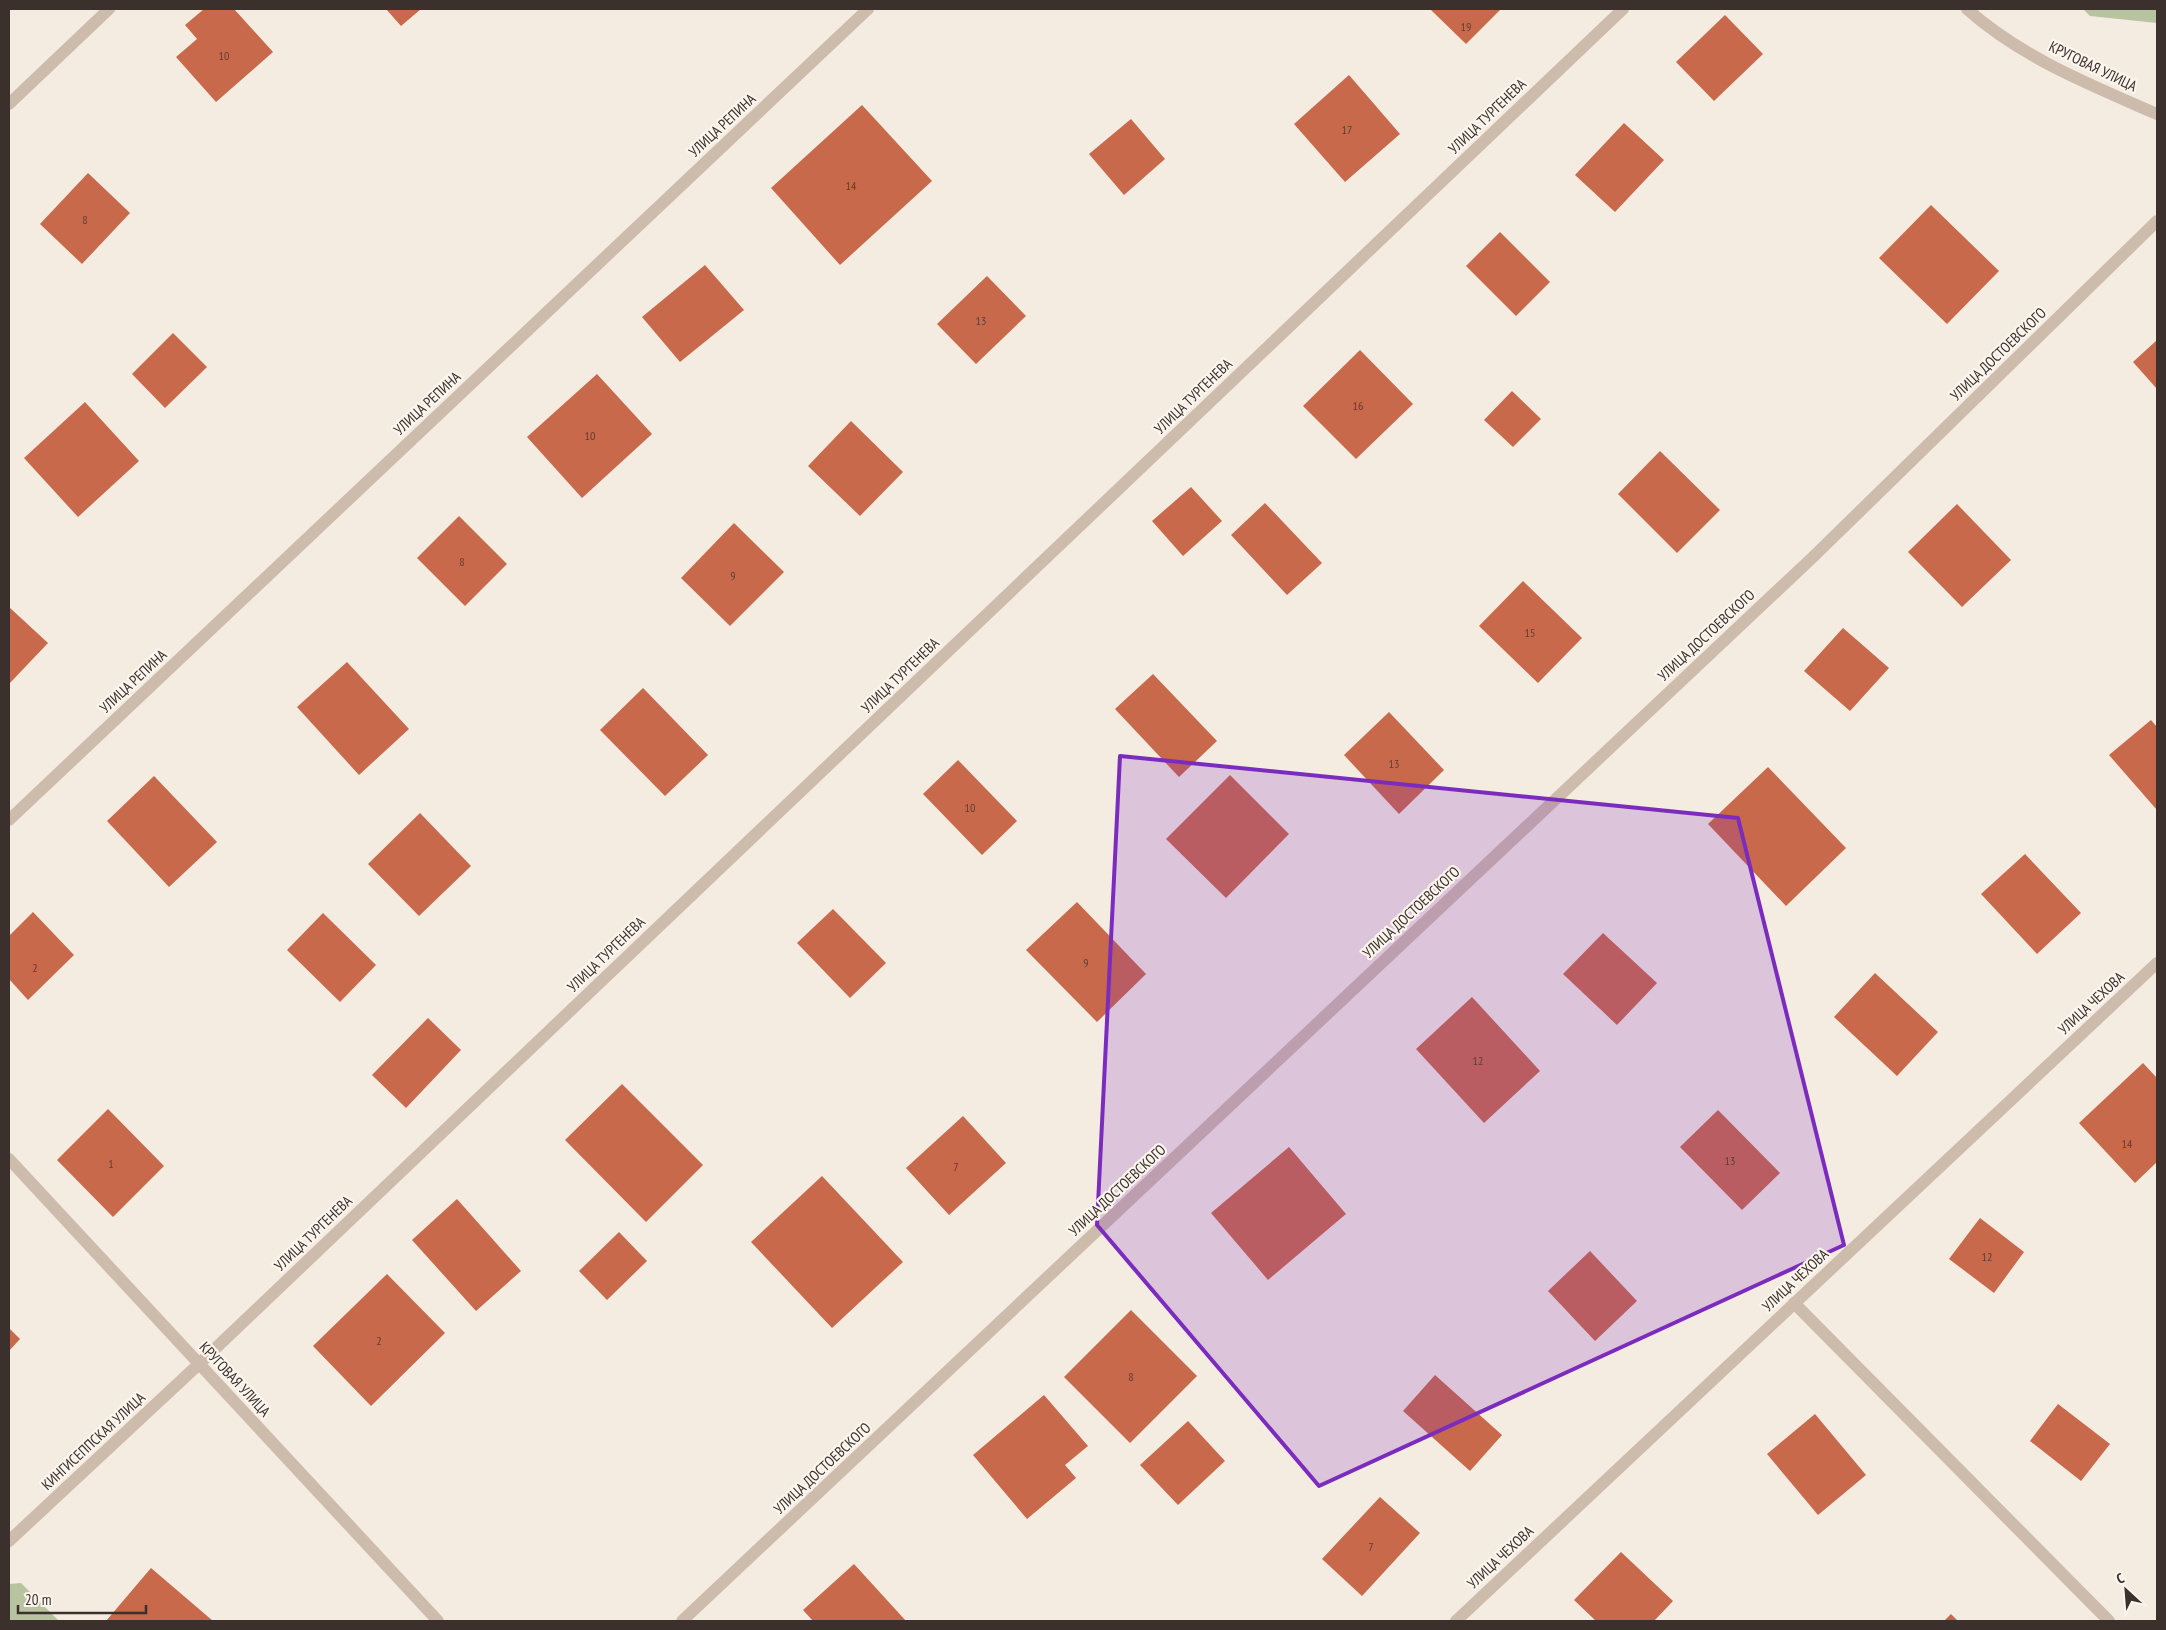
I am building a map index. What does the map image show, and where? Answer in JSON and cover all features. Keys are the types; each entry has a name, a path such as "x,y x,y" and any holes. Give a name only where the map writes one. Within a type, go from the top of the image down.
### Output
{"street":[{"path":"9,104 109,9"},
{"name":"УЛИЦА РЕПИНА","path":"9,820 868,9"},
{"name":"УЛИЦА ТУРГЕНЕВА","path":"199,1364 1623,9"},
{"name":"КРУГОВАЯ УЛИЦА","path":"1967,9 1982,22 2058,70 2157,114"},
{"name":"УЛИЦА ДОСТОЕВСКОГО","path":"682,1621 1805,564 2157,221"},
{"name":"УЛИЦА ЧЕХОВА","path":"1456,1621 2157,963"},
{"name":"КРУГОВАЯ УЛИЦА","path":"9,1159 438,1621"},
{"path":"1794,1303 2109,1621"},
{"name":"КИНГИСЕППСКАЯ УЛИЦА","path":"9,1541 199,1364"}],"highlighted area":[{"path":"1120,756 1738,818 1844,1245 1319,1486 1097,1225"}],"green space":[{"path":"2083,9 2157,9 2157,23 2090,16"},
{"path":"21,1583 59,1621 9,1621 9,1584"}],"building":[{"path":"204,9 234,9 273,52 216,102 176,57 197,39 185,25"},
{"path":"386,9 421,9 401,26"},
{"path":"1430,9 1501,9 1466,44"},
{"path":"1725,15 1763,54 1714,101 1676,62"},
{"path":"1349,75 1400,134 1345,182 1294,124"},
{"path":"862,105 932,181 840,265 771,188"},
{"path":"1131,119 1165,159 1124,195 1089,154"},
{"path":"1624,123 1664,160 1615,212 1575,175"},
{"path":"88,173 130,213 82,264 40,224"},
{"path":"1931,205 1999,271 1947,324 1879,258"},
{"path":"1500,232 1550,282 1516,316 1466,266"},
{"path":"705,265 744,310 680,362 642,317"},
{"path":"987,276 1026,316 976,364 937,324"},
{"path":"173,333 207,367 165,408 132,374"},
{"path":"2157,340 2157,389 2133,362"},
{"path":"1360,350 1413,404 1356,459 1303,406"},
{"path":"597,374 652,434 582,498 527,437"},
{"path":"1512,391 1541,419 1513,447 1484,420"},
{"path":"85,402 139,461 78,517 24,458"},
{"path":"851,421 903,472 860,516 808,466"},
{"path":"1660,451 1720,510 1677,553 1618,494"},
{"path":"1191,487 1222,521 1183,556 1152,521"},
{"path":"1265,503 1322,563 1287,595 1231,535"},
{"path":"1957,504 2011,560 1962,607 1908,552"},
{"path":"459,516 507,564 465,606 417,558"},
{"path":"734,523 784,572 730,626 681,578"},
{"path":"1523,581 1582,638 1538,683 1479,626"},
{"path":"9,607 48,643 9,684"},
{"path":"1843,628 1889,668 1850,711 1804,671"},
{"path":"347,662 409,729 359,775 297,707"},
{"path":"1153,674 1217,741 1179,777 1115,709"},
{"path":"643,688 708,755 665,796 600,730"},
{"path":"1389,712 1444,770 1399,814 1344,755"},
{"path":"2151,720 2157,727 2157,810 2109,755"},
{"path":"958,760 1017,821 982,855 923,794"},
{"path":"1768,767 1846,848 1786,906 1708,824"},
{"path":"1230,775 1289,834 1226,898 1166,839"},
{"path":"154,776 217,842 169,887 107,821"},
{"path":"420,813 471,866 419,916 368,864"},
{"path":"2025,854 2081,913 2037,954 1981,894"},
{"path":"1077,902 1146,974 1097,1022 1026,950"},
{"path":"833,909 886,963 850,998 797,943"},
{"path":"33,912 74,955 28,1000 9,979 9,936"},
{"path":"323,913 376,965 340,1002 287,950"},
{"path":"1603,933 1657,983 1617,1025 1563,974"},
{"path":"1875,973 1938,1032 1897,1076 1834,1017"},
{"path":"1472,997 1540,1071 1484,1123 1416,1049"},
{"path":"428,1018 461,1050 406,1108 372,1075"},
{"path":"2143,1063 2157,1078 2157,1162 2135,1183 2079,1123"},
{"path":"622,1084 703,1165 646,1222 565,1140"},
{"path":"108,1109 164,1166 113,1217 57,1160"},
{"path":"1718,1110 1780,1173 1742,1210 1680,1147"},
{"path":"963,1116 1006,1163 949,1215 906,1168"},
{"path":"1289,1147 1346,1214 1268,1280 1211,1213"},
{"path":"822,1176 903,1262 832,1328 751,1242"},
{"path":"457,1199 521,1271 476,1311 412,1240"},
{"path":"1980,1218 2024,1252 1994,1293 1949,1259"},
{"path":"619,1232 647,1261 607,1300 579,1271"},
{"path":"1590,1251 1637,1301 1595,1341 1548,1291"},
{"path":"387,1274 445,1333 371,1406 313,1346"},
{"path":"1131,1310 1197,1376 1130,1443 1064,1377"},
{"path":"9,1328 20,1339 9,1351"},
{"path":"1435,1375 1502,1435 1470,1471 1403,1411"},
{"path":"1044,1395 1088,1446 1065,1465 1076,1478 1027,1519 973,1455"},
{"path":"2058,1404 2110,1444 2081,1481 2030,1441"},
{"path":"1815,1414 1866,1475 1818,1515 1767,1454"},
{"path":"1188,1421 1225,1461 1178,1505 1140,1465"},
{"path":"1380,1497 1420,1533 1362,1596 1322,1559"},
{"path":"1621,1552 1673,1601 1654,1621 1596,1621 1574,1600"},
{"path":"854,1564 906,1621 813,1621 803,1610"},
{"path":"151,1568 213,1621 106,1621"},
{"path":"1951,1614 1958,1621 1944,1621"}]}
